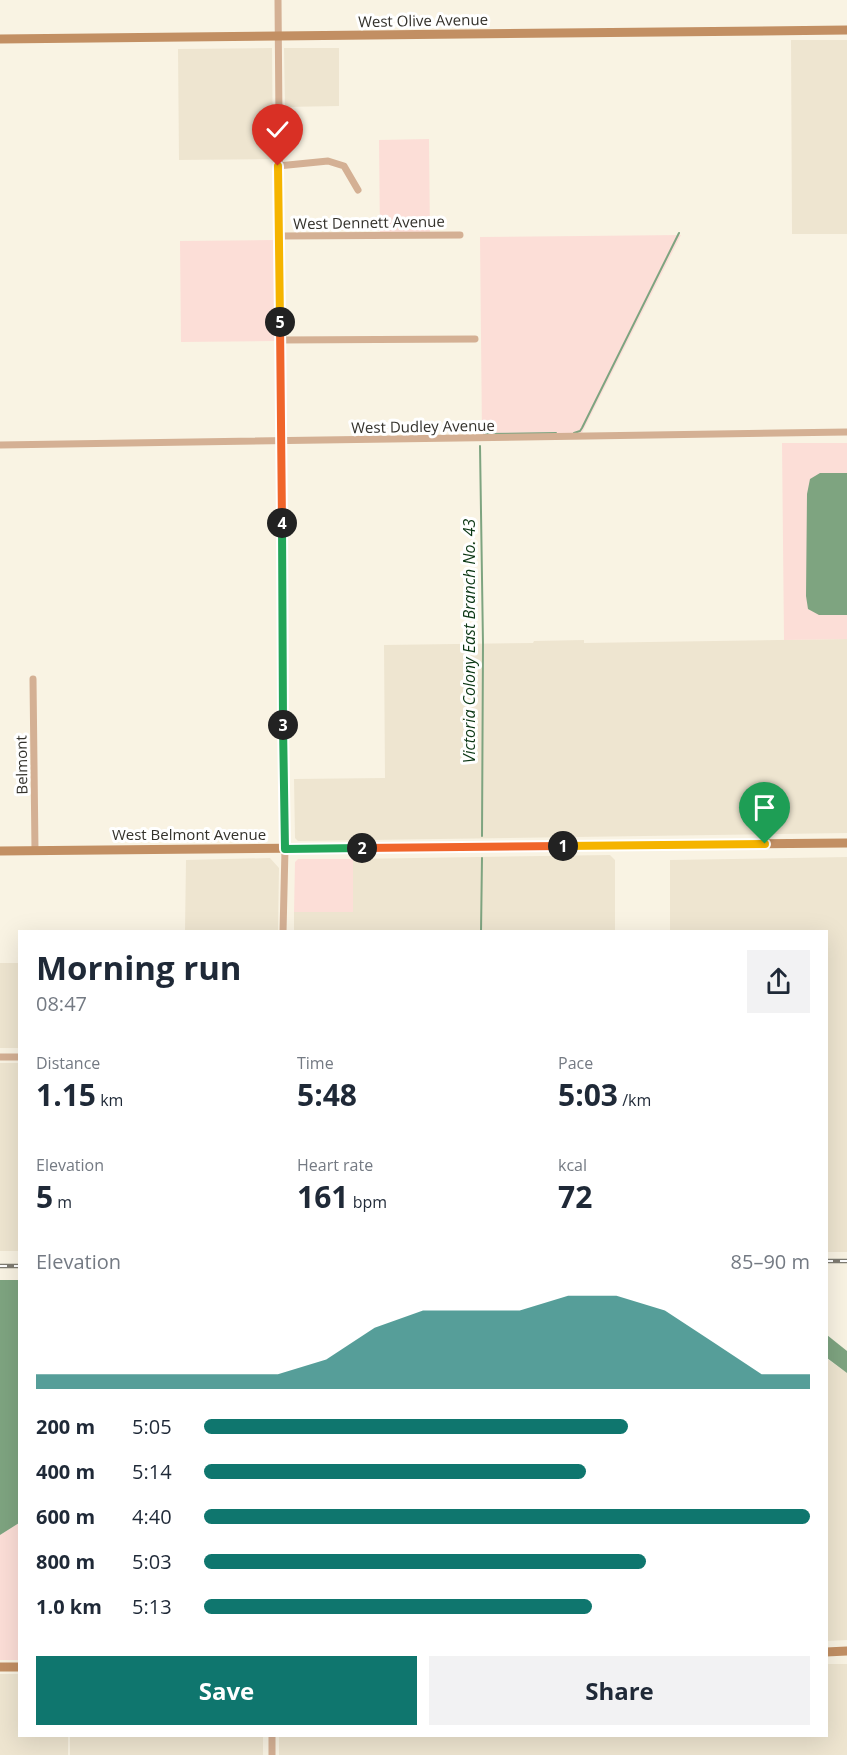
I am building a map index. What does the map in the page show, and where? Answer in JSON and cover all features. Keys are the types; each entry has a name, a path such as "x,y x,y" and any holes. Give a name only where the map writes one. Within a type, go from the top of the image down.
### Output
{"street":[{"path":"278,0 285,849 283,930"},
{"name":"West Olive Avenue","path":"0,39 847,30"},
{"path":"278,166 328,161 344,166 358,190"},
{"name":"West Dennett Avenue","path":"280,236 460,235"},
{"path":"280,340 475,339"},
{"name":"West Dudley Avenue","path":"0,445 847,432"},
{"name":"Belmont","path":"33,679 35,850"},
{"name":"West Belmont Avenue","path":"0,851 847,843"},
{"path":"0,1057 18,1057"},
{"path":"828,1652 847,1651"},
{"path":"0,1667 18,1667"},
{"path":"272,1737 272,1755"}],"shaded area":[{"path":"791,40 847,40 847,234 792,234"},
{"path":"272,48 273,159 179,160 178,49"},
{"path":"284,48 339,48 339,106 285,107"},
{"path":"429,139 430,238 380,238 379,140"},
{"path":"681,235 582,433 482,435 480,237"},
{"path":"274,240 275,341 181,342 180,241"},
{"path":"782,443 847,443 847,639 784,640"},
{"path":"820,473 847,473 847,615 819,615 808,609 806,596 807,494 810,479"},
{"path":"847,639 847,833 298,841 295,838 294,779 385,778 384,645 584,640 584,643"},
{"path":"610,855 615,860 615,930 294,930 294,912 353,911 353,859"},
{"path":"847,857 847,1252 828,1252 828,930 670,930 670,860"},
{"path":"270,858 279,868 278,930 185,930 186,860"},
{"path":"298,859 353,859 353,912 294,912 295,862"},
{"path":"0,963 18,963 18,1048 0,1048"},
{"path":"0,1063 18,1063 18,1251 0,1251"},
{"path":"0,1280 18,1280 18,1524 0,1535"},
{"path":"828,1336 847,1351 847,1373 828,1359"},
{"path":"828,1359 847,1373 847,1640 828,1641"},
{"path":"18,1524 18,1660 0,1660 0,1535"},
{"path":"828,1664 847,1664 847,1755 279,1755 279,1737 828,1737"},
{"path":"0,1674 18,1674 18,1737 68,1737 68,1755 0,1755"},
{"path":"70,1737 263,1737 263,1755 70,1755"}],"waterway":[{"name":"Victoria Colony East Branch No. 43","path":"574,433 582,428 679,233"},
{"name":"Victoria Colony East Branch No. 43","path":"484,434 556,433"},
{"name":"Victoria Colony East Branch No. 43","path":"480,446 483,644 482,836"},
{"name":"Victoria Colony East Branch No. 43","path":"481,930 482,858"}],"railway":[{"path":"828,1261 847,1261"},
{"path":"0,1266 18,1266"}],"route":[{"path":"278,166 285,849 765,844"}]}
